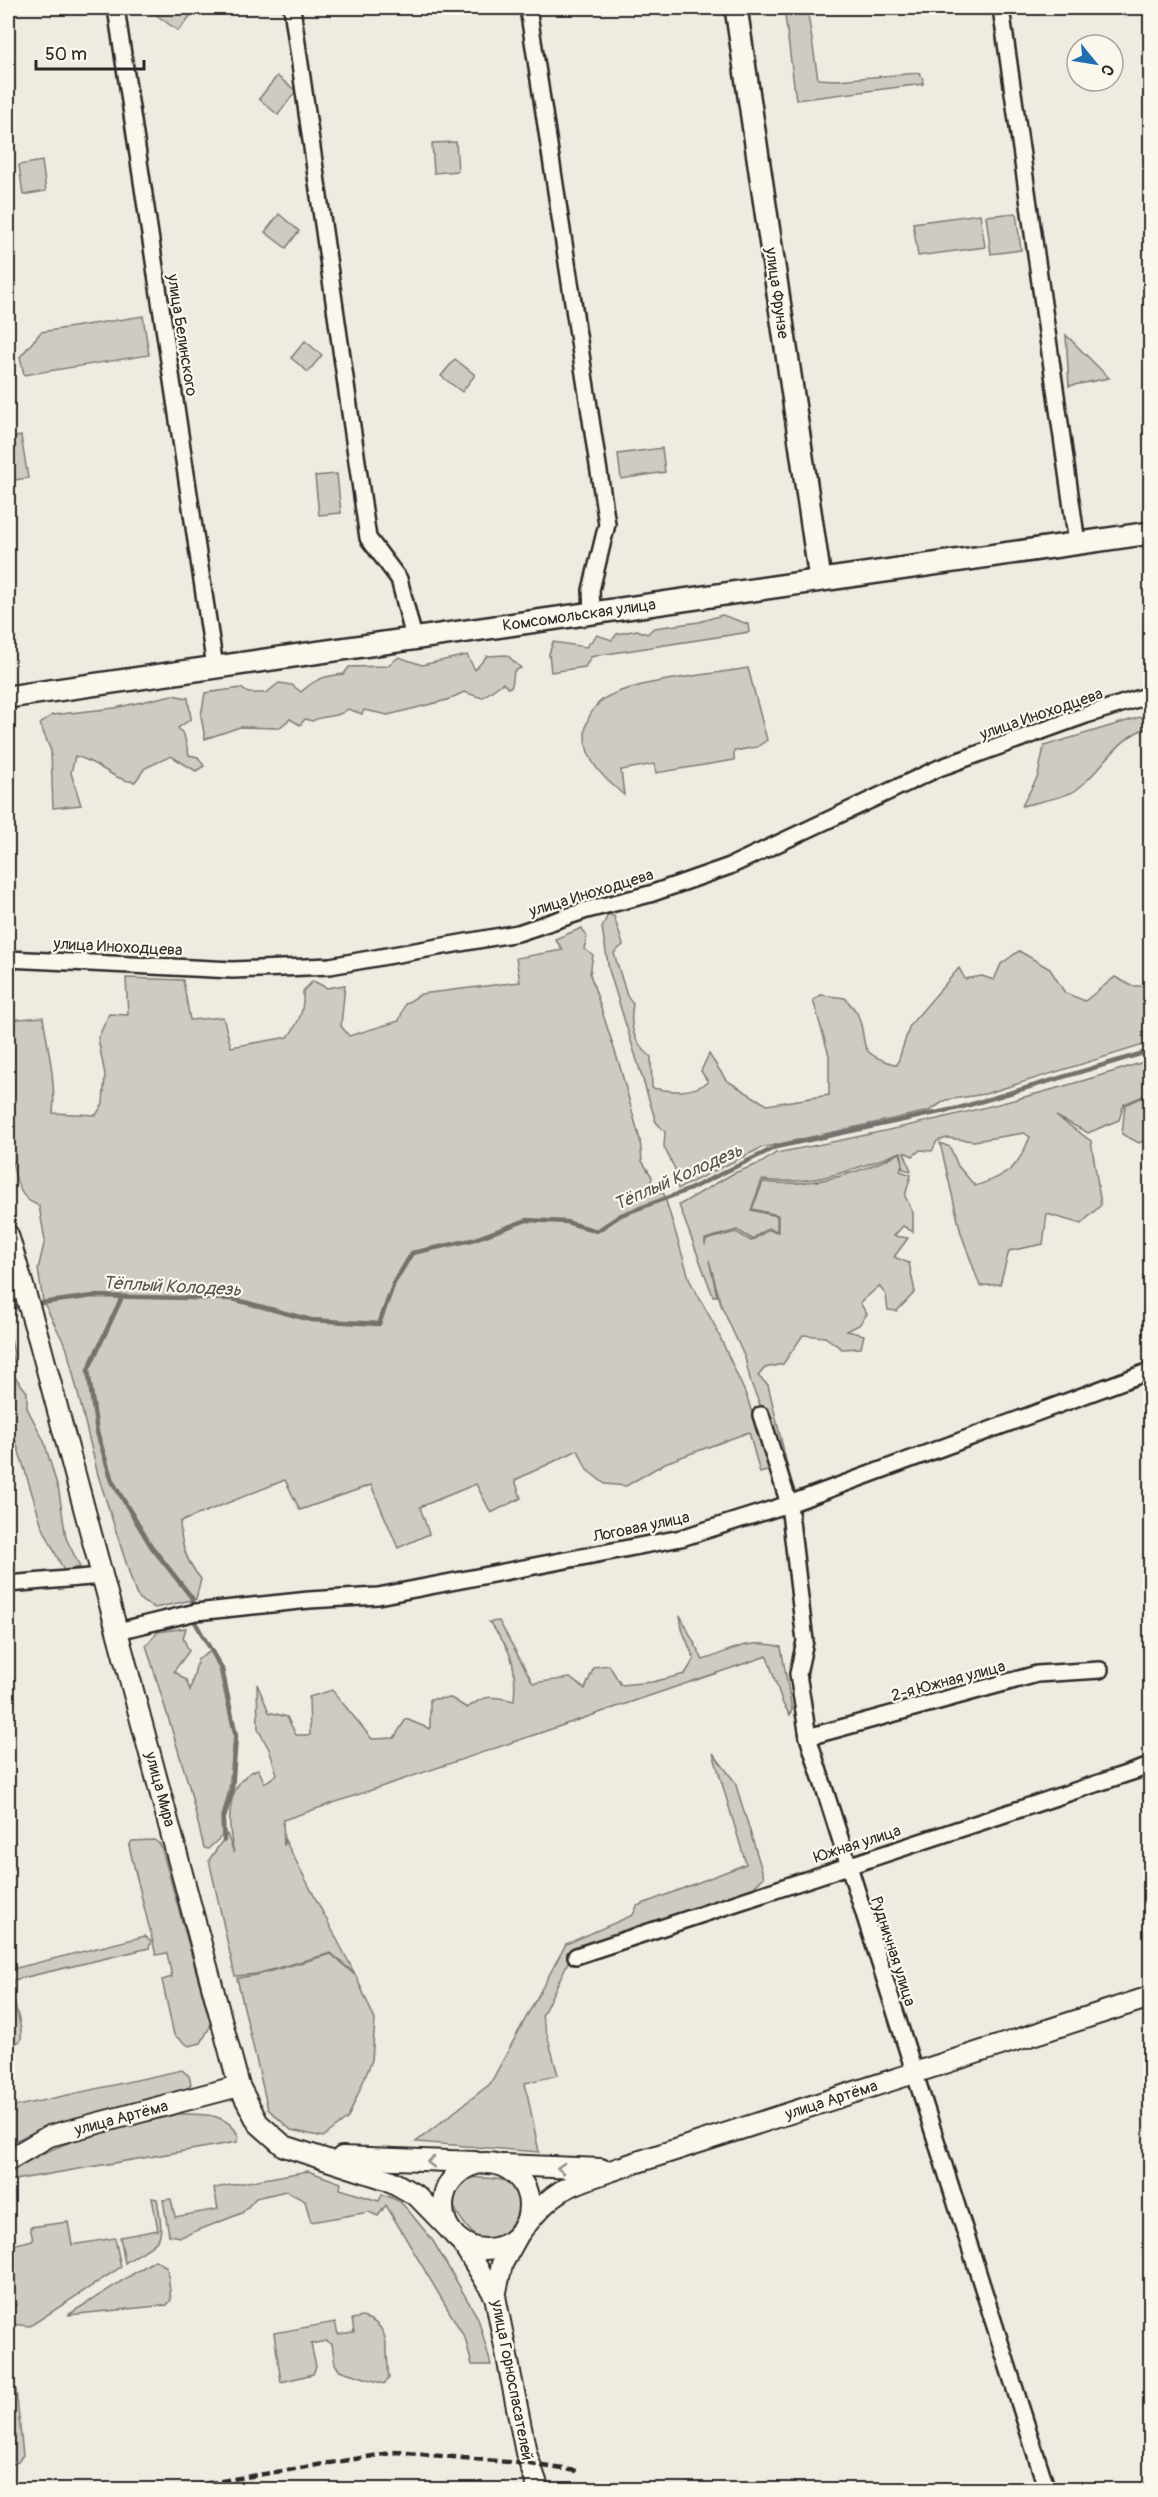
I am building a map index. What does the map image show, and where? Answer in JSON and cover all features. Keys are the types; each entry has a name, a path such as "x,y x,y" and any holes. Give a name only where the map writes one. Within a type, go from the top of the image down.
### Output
{"main road":[{"name":"улица Фрунзе","path":"736,8 820,579"},
{"name":"Комсомольская улица","path":"8,697 1150,533"}],"street":[{"name":"улица Белинского","path":"116,8 215,667"},
{"path":"291,8 368,538 399,579 414,638"},
{"path":"528,8 607,524 591,590 592,612"},
{"path":"1000,8 1077,543"},
{"name":"улица Иноходцева","path":"8,959 233,970 330,966 518,933 587,910 650,894 729,866 939,768 1086,715 1150,695"},
{"name":"улица Мира","path":"8,1235 118,1631 239,2086 258,2123 272,2138 298,2151 389,2180 417,2196 456,2236"},
{"name":"Логовая улица","path":"118,1631 192,1612 401,1592 681,1538 789,1504 1150,1371"},
{"name":"Рудничная улица","path":"761,1415 789,1504 806,1641 798,1674 808,1737 1047,2490"},
{"path":"8,1584 102,1576"},
{"name":"2-я Южная улица","path":"808,1737 1037,1674 1100,1670"},
{"name":"Южная улица","path":"576,1956 1150,1766"},
{"name":"улица Артёма","path":"456,2236 475,2248 490,2249 504,2245 521,2231 543,2202 558,2190 619,2168 1150,1997"},
{"name":"улица Артёма","path":"8,2160 49,2136 239,2086"},
{"path":"318,2156 410,2162 497,2163 581,2170 619,2168"},
{"path":"495,2296 444,2218 442,2204 449,2184 463,2169 476,2163 497,2163 515,2173 524,2184 529,2197 530,2211 521,2231"},
{"name":"улица Горноспасателей","path":"521,2231 502,2264 495,2296 526,2453 539,2490"}],"shaded area":[{"path":"159,8 197,8 178,31 154,13"},
{"path":"784,8 807,8 818,79 837,80 919,73 923,84 796,100"},
{"path":"277,76 296,91 278,115 259,99"},
{"path":"456,142 458,171 434,173 432,143"},
{"path":"42,161 46,191 23,195 19,165"},
{"path":"1016,213 1021,250 991,254 986,216"},
{"path":"279,214 299,231 286,248 265,232"},
{"path":"980,214 985,247 918,256 913,223"},
{"path":"143,316 149,355 24,375 20,357 41,332"},
{"path":"1066,335 1109,378 1069,386"},
{"path":"305,341 322,355 308,372 291,358"},
{"path":"455,359 475,375 462,392 441,376"},
{"path":"21,436 28,478 8,481 8,438"},
{"path":"662,448 665,472 621,479 618,454"},
{"path":"337,474 341,513 319,515 315,476"},
{"path":"722,615 748,624 749,632 600,655 591,657 585,667 551,672 549,654 553,642 586,647 597,635 612,640 617,634 637,630 647,634 654,628 699,622"},
{"path":"467,655 475,670 487,656 507,655 521,668 514,671 512,686 508,688 503,683 482,698 464,692 447,700 388,715 364,710 362,714 348,709 339,714 312,721 305,719 300,725 290,719 279,728 240,727 205,739 201,716 205,693 241,688 248,693 266,693 279,683 292,685 301,692 320,679 344,674 349,667 387,666 399,657 422,665"},
{"path":"748,668 767,740 757,747 734,751 734,760 656,773 654,764 621,770 624,795 603,776 592,762 588,754 585,735 589,718 594,708 602,700 637,686"},
{"path":"172,695 188,698 191,719 178,728 184,735 189,755 198,757 204,766 196,771 171,756 145,768 135,782 119,778 92,762 75,756 71,773 81,805 53,808 51,751 40,724 52,715 115,708"},
{"path":"1150,714 1150,727 1128,738 1076,790 1058,798 1022,806 1038,776 1044,746"},
{"path":"608,914 614,916 623,945 614,953 627,996 633,1004 632,1027 636,1039 651,1057 652,1088 681,1091 695,1089 708,1082 701,1071 709,1054 726,1080 767,1105 829,1095 829,1055 813,1000 821,995 845,998 857,1013 868,1051 897,1065 910,1025 959,968 965,979 982,976 994,980 1001,964 1019,951 1050,969 1065,993 1085,1001 1115,977 1132,986 1150,986 1150,1043 985,1094 946,1100 929,1111 761,1148 678,1189 673,1174 675,1169 664,1147 665,1132 656,1122 609,970 602,928"},
{"path":"582,928 587,937 584,949 593,955 590,974 620,1067 640,1140 642,1161 652,1177 650,1188 664,1194 690,1281 715,1326 747,1397 770,1470 760,1473 749,1432 665,1463 626,1486 605,1484 587,1470 578,1450 515,1480 521,1498 491,1513 476,1484 420,1507 429,1534 398,1548 371,1485 300,1510 285,1480 180,1522 185,1552 201,1579 196,1599 155,1608 143,1602 136,1594 98,1475 67,1349 43,1301 38,1269 45,1240 39,1206 27,1199 19,1187 13,1167 7,1086 8,1020 43,1017 52,1077 53,1113 96,1115 103,1104 105,1075 98,1038 109,1014 128,1015 126,978 183,980 190,1020 223,1017 231,1047 288,1037 300,1015 303,991 313,981 327,988 345,985 341,1026 349,1036 399,1021 405,1004 421,994 520,982 516,958 563,950 555,939"},
{"path":"1150,1060 1150,1093 1124,1104 1119,1120 1088,1133 1056,1116 1091,1141 1101,1205 1081,1224 1047,1214 1043,1244 1009,1251 1000,1284 980,1286 961,1233 940,1143 950,1147 958,1166 975,1186 1010,1170 1021,1157 1030,1137 1024,1133 974,1141 947,1138 937,1141 932,1151 920,1150 913,1156 904,1152 911,1171 903,1169 902,1163 900,1171 911,1175 905,1196 913,1213 913,1232 903,1226 894,1236 908,1238 894,1257 909,1263 915,1292 897,1311 888,1310 886,1295 879,1286 860,1303 867,1314 859,1325 847,1331 864,1335 861,1348 842,1349 825,1337 803,1335 783,1364 765,1368 758,1376 768,1385 790,1477 751,1383 745,1358 721,1305 709,1260 717,1296 713,1296 679,1205 734,1173 761,1163 776,1153 965,1112","holes":["901,1152 903,1163 900,1153 884,1161 833,1178 798,1183 763,1182 752,1209 778,1215 778,1232 768,1230 751,1241 736,1232 706,1240 705,1245 705,1239 737,1230 752,1239 768,1228 777,1231 777,1216 751,1210 762,1180 817,1179"]},
{"path":"1150,1094 1150,1138 1139,1143 1122,1134 1125,1105"},
{"path":"8,1327 14,1353 11,1372 27,1392 27,1408 44,1441 59,1492 66,1538 80,1567 64,1571 42,1526 8,1416"},
{"path":"680,1615 703,1660 750,1645 781,1647 792,1710 790,1715 783,1704 767,1656 283,1820 284,1846 285,1840 355,1974 331,1953 256,1974 235,1976 209,1860 227,1834 234,1853 230,1817 234,1793 239,1783 258,1769 265,1783 277,1774 269,1749 258,1729 257,1684 269,1712 287,1717 296,1735 310,1735 309,1697 332,1690 372,1739 394,1738 406,1719 430,1729 430,1699 451,1698 467,1708 489,1697 514,1701 515,1677 511,1658 503,1641 489,1622 499,1621 533,1683 570,1678 585,1689 594,1667 609,1665 621,1685 652,1682 685,1674 694,1659 682,1629"},
{"path":"186,1628 183,1638 189,1651 174,1671 186,1680 190,1690 198,1659 211,1651 219,1669 234,1735 229,1790 221,1820 222,1836 208,1849 204,1848 189,1786 146,1645 158,1632"},
{"path":"713,1753 735,1782 764,1877 754,1887 573,1952 542,2016 558,2075 525,2083 539,2152 416,2142 490,2084 566,1944 633,1915 637,1906 746,1864"},
{"path":"154,1840 160,1844 163,1853 211,2025 201,2043 189,2046 174,2035 162,1980 172,1977 167,1953 156,1955 129,1846 132,1841"},
{"path":"145,1936 151,1941 149,1948 14,1980 13,1995 21,2040 8,2049 8,1970"},
{"path":"331,1954 356,1976 375,2020 372,2060 348,2118 323,2137 291,2130 268,2109 237,1978 257,1975"},
{"path":"182,2070 189,2076 191,2084 188,2089 52,2124 8,2144 8,2108"},
{"path":"178,2114 205,2115 221,2119 234,2129 239,2137 237,2142 8,2181 8,2175 26,2162 67,2143"},
{"path":"308,2171 341,2183 340,2189 379,2201 382,2194 399,2201 408,2210 433,2241 478,2318 491,2365 472,2365 465,2338 386,2205 378,2216 369,2212 311,2222 305,2201 286,2191 256,2198 242,2213 181,2237 169,2235 163,2200 171,2199 175,2217 218,2209 214,2188"},
{"path":"467,2177 503,2180 515,2185 521,2191 523,2201 521,2209 508,2228 496,2239 484,2241 478,2238 455,2210 452,2197 454,2186"},
{"path":"152,2198 157,2199 161,2225 158,2239 125,2263 120,2237 158,2230"},
{"path":"68,2222 72,2245 115,2238 121,2267 30,2326 9,2324 8,2313 17,2304 8,2293 8,2246 33,2240 30,2227"},
{"path":"155,2260 167,2267 171,2300 167,2305 68,2315"},
{"path":"362,2317 379,2326 386,2340 389,2378 384,2384 339,2370 335,2364 332,2344 326,2341 311,2344 316,2367 313,2374 281,2382 274,2333 335,2322 338,2334 354,2332 352,2319"},
{"path":"8,2377 16,2390 23,2455 18,2462 8,2465"}],"waterway":[{"name":"Тёплый Колодезь","path":"34,1304 93,1296 233,1299 311,1320 379,1324 394,1283 412,1253 472,1240 527,1220 566,1222 597,1231 621,1215 688,1190 776,1147 959,1108 1150,1051"},
{"path":"122,1297 88,1370 97,1432 112,1481 151,1546 192,1598 195,1622 222,1669 236,1736 232,1791 223,1821 224,1840"},
{"name":"Тёплый Колодезь","path":"8,1308 23,1306"}],"railway":[{"path":"167,2490 397,2452 530,2464 577,2471"}]}
